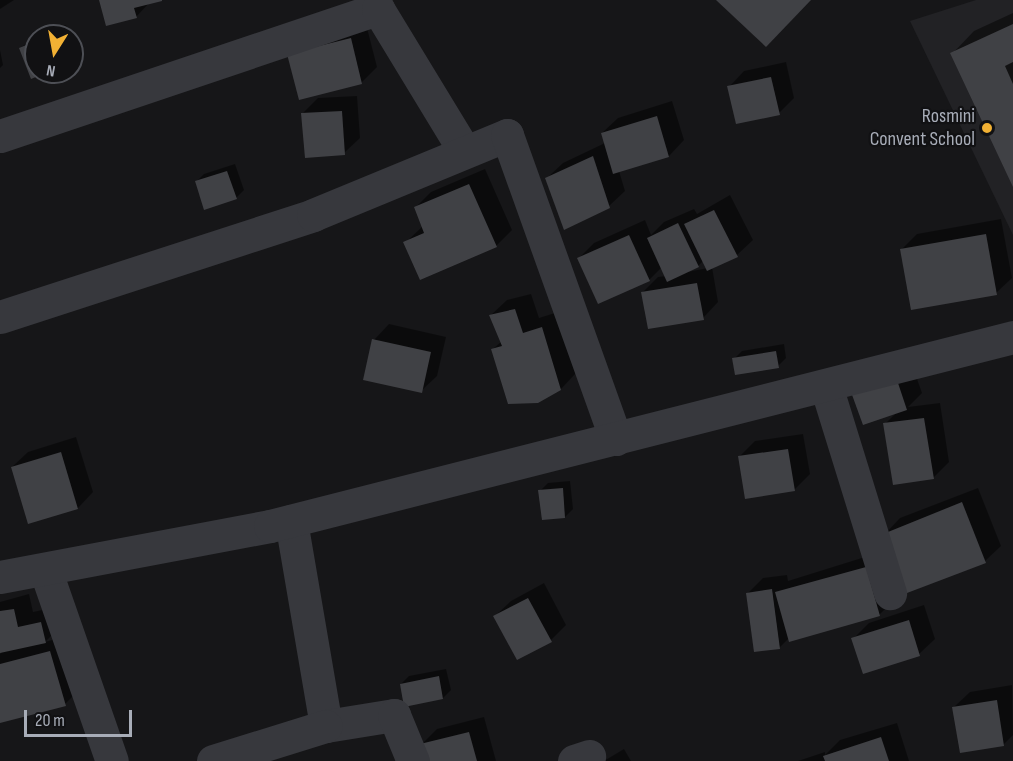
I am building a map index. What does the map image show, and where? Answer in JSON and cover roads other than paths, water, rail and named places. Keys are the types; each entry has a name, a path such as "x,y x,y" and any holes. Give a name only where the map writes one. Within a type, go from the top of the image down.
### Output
{"street":[{"path":"0,136 378,9 465,152"},
{"path":"0,317 314,215 507,135 616,439"},
{"path":"0,577 291,521 1013,337"},
{"path":"826,386 890,593"},
{"path":"291,521 326,726"},
{"path":"45,568 112,761"},
{"path":"213,761 326,726 394,715 413,761"}],"place":[{"name":"Rosmini Convent School","path":"987,128"}]}
